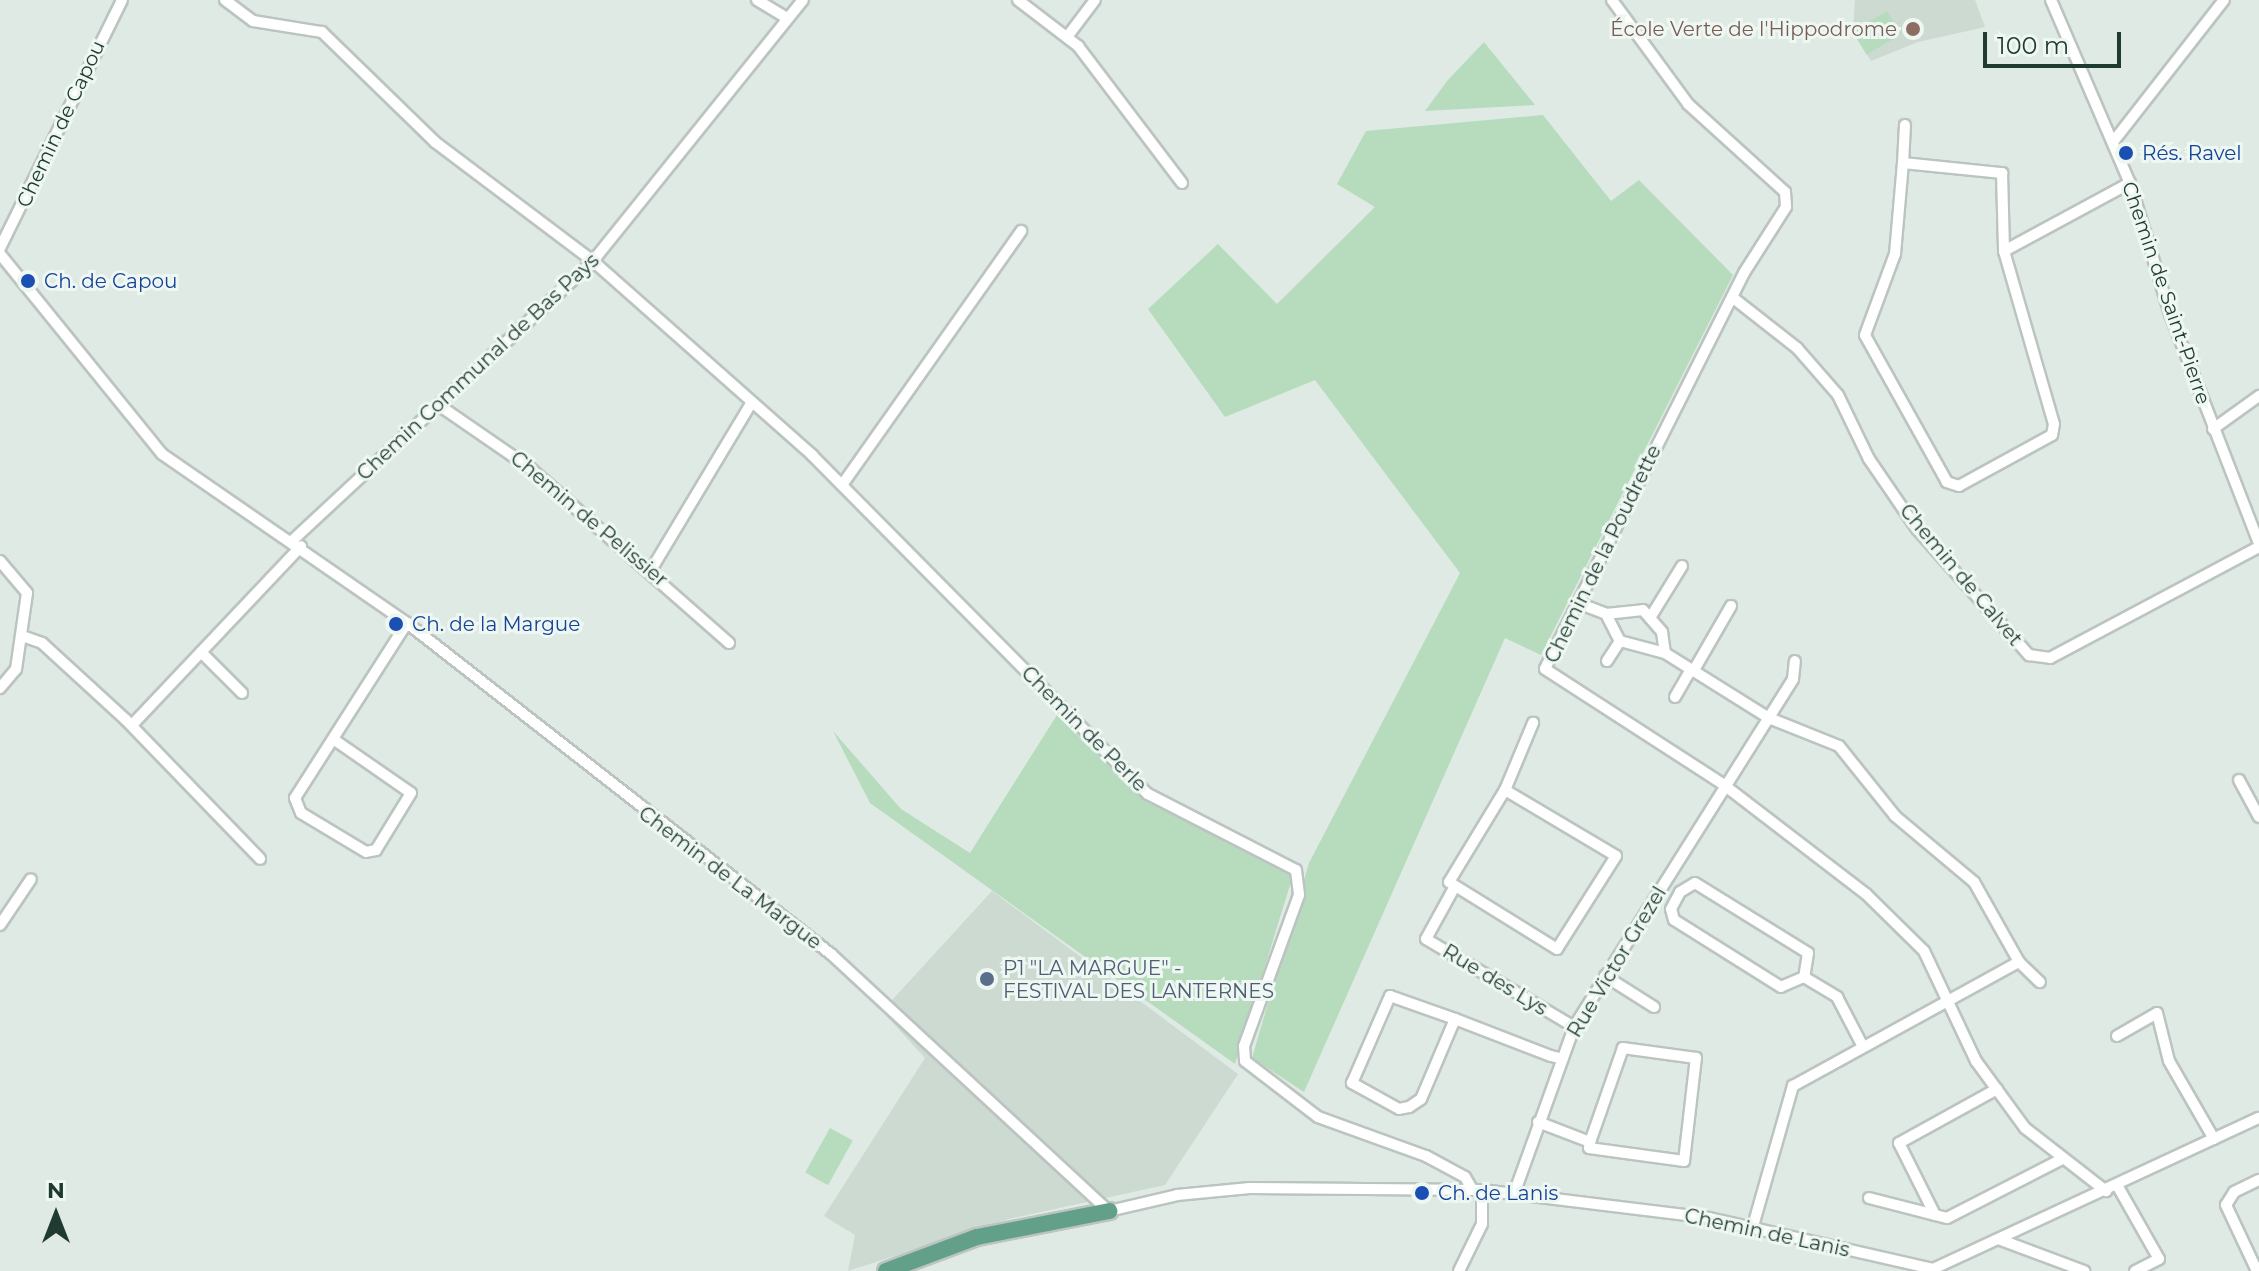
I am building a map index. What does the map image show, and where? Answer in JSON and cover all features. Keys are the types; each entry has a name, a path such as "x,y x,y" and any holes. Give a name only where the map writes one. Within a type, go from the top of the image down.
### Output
{"main road":[{"path":"886,1271 977,1237 1109,1211"}],"street":[{"name":"Chemin de Capou","path":"0,251 122,0"},
{"name":"Chemin de Perle","path":"225,0 253,21 322,32 435,142 593,261 842,485 1148,794 1296,870 1299,895 1244,1046 1245,1061 1318,1117 1426,1156 1465,1177 1477,1190"},
{"path":"757,0 787,18"},
{"name":"Chemin Communal de Bas Pays","path":"132,725 298,543 593,261 803,0"},
{"path":"1018,0 1067,37 1182,183"},
{"name":"Chemin de la Poudrette","path":"1612,0 1688,104 1785,192 1786,207 1732,297 1545,669 1724,785 1866,894 1924,951 1946,1000 1997,1089 2025,1128 2106,1191"},
{"name":"Chemin de Saint-Pierre","path":"2051,0 2130,183 2213,429 2259,546"},
{"path":"2113,142 2224,0"},
{"path":"1067,37 1091,1"},
{"path":"1903,163 2002,173 2004,251 2052,435 1959,486 1947,482 1865,335 1895,254 1905,125"},
{"path":"2004,251 2130,183"},
{"path":"842,485 1021,231"},
{"name":"Chemin de La Margue","path":"0,251 162,454 298,543 407,623 866,983 1109,1211"},
{"name":"Chemin de Calvet","path":"1732,297 1797,348 1838,395 1869,459 1917,529 2029,655 2050,658 2259,546"},
{"path":"2213,429 2259,396"},
{"path":"651,570 752,402"},
{"name":"Chemin de Pelissier","path":"440,406 530,468 651,570 729,643"},
{"path":"0,561 27,593 25,637 16,669 1,685"},
{"path":"1650,618 1682,566"},
{"path":"1578,603 1606,614 1643,610 1662,632 1665,653"},
{"path":"1675,697 1731,606"},
{"path":"1606,614 1606,624 1620,641 1665,653 1769,718 1849,756 1888,809 1974,882 2019,962 2040,982"},
{"path":"336,741 411,793 376,850 366,852 301,813 295,798 336,741 339,726 407,623"},
{"path":"25,637 42,643 132,725 260,859"},
{"path":"1607,661 1620,641"},
{"path":"201,652 242,693"},
{"name":"Rue Victor Grezel","path":"1514,1194 1574,1027 1793,679 1795,661"},
{"name":"Rue des Lys","path":"1533,723 1505,790 1449,882 1454,888 1426,939 1574,1027"},
{"path":"2239,780 2259,817"},
{"path":"1454,888 1557,949 1616,856 1505,790"},
{"path":"0,925 31,879"},
{"path":"1695,883 1808,953 1804,977 1781,987 1674,920 1676,899 1684,885 1695,883"},
{"path":"1661,889 1676,899"},
{"path":"1753,1226 1793,1086 1861,1043 2019,962"},
{"path":"1605,976 1654,1007"},
{"path":"1804,977 1837,997 1861,1043"},
{"path":"1455,1019 1421,1099 1409,1107 1399,1109 1352,1083 1385,998 1455,1019 1563,1059"},
{"path":"2117,1036 2157,1013 2169,1061 2214,1139"},
{"path":"1623,1048 1696,1058 1684,1161 1589,1148 1590,1142 1623,1048"},
{"path":"1935,1215 1899,1143 1997,1089"},
{"name":"Chemin de Lanis","path":"1477,1190 1753,1226 1933,1269 2259,1118"},
{"path":"1538,1122 1590,1142"},
{"path":"1869,1198 1947,1218 2064,1158"},
{"path":"2257,1271 2226,1205 2234,1192 2259,1180"},
{"path":"2117,1185 2159,1259 2135,1271"},
{"path":"1109,1211 1177,1195 1250,1188 1477,1190 1482,1224 1459,1271"},
{"path":"2001,1240 2084,1271"}],"shaded area":[{"name":"École Verte de l'Hippodrome","path":"1855,0 1975,0 1985,27 1918,42 1871,61 1853,32"},
{"path":"992,891 1238,1074 1165,1185 1009,1219 848,1271 855,1235 824,1216 925,1058 882,1011"}],"green space":[{"path":"1887,11 1901,34 1867,55 1853,32"},
{"path":"1484,42 1535,105 1425,111 1447,81"},
{"path":"1543,115 1611,201 1639,180 1733,275 1541,655 1505,638 1304,1092 1252,1058 1309,863 1460,573 1315,380 1225,417 1148,309 1218,244 1277,304 1375,207 1337,184 1366,131"},
{"path":"1057,715 1145,801 1294,872 1235,1064 870,803 833,731 901,809 970,853"},
{"path":"830,1128 853,1141 828,1185 805,1173"}],"place":[{"name":"École Verte de l'Hippodrome","path":"1913,29"},
{"name":"Rés. Ravel","path":"2126,153"},
{"name":"Ch. de Capou","path":"28,281"},
{"name":"Ch. de la Margue","path":"396,624"},
{"name":"P1 \"LA MARGUE\" - FESTIVAL DES LANTERNES","path":"987,979"},
{"name":"Ch. de Lanis","path":"1422,1193"}]}
